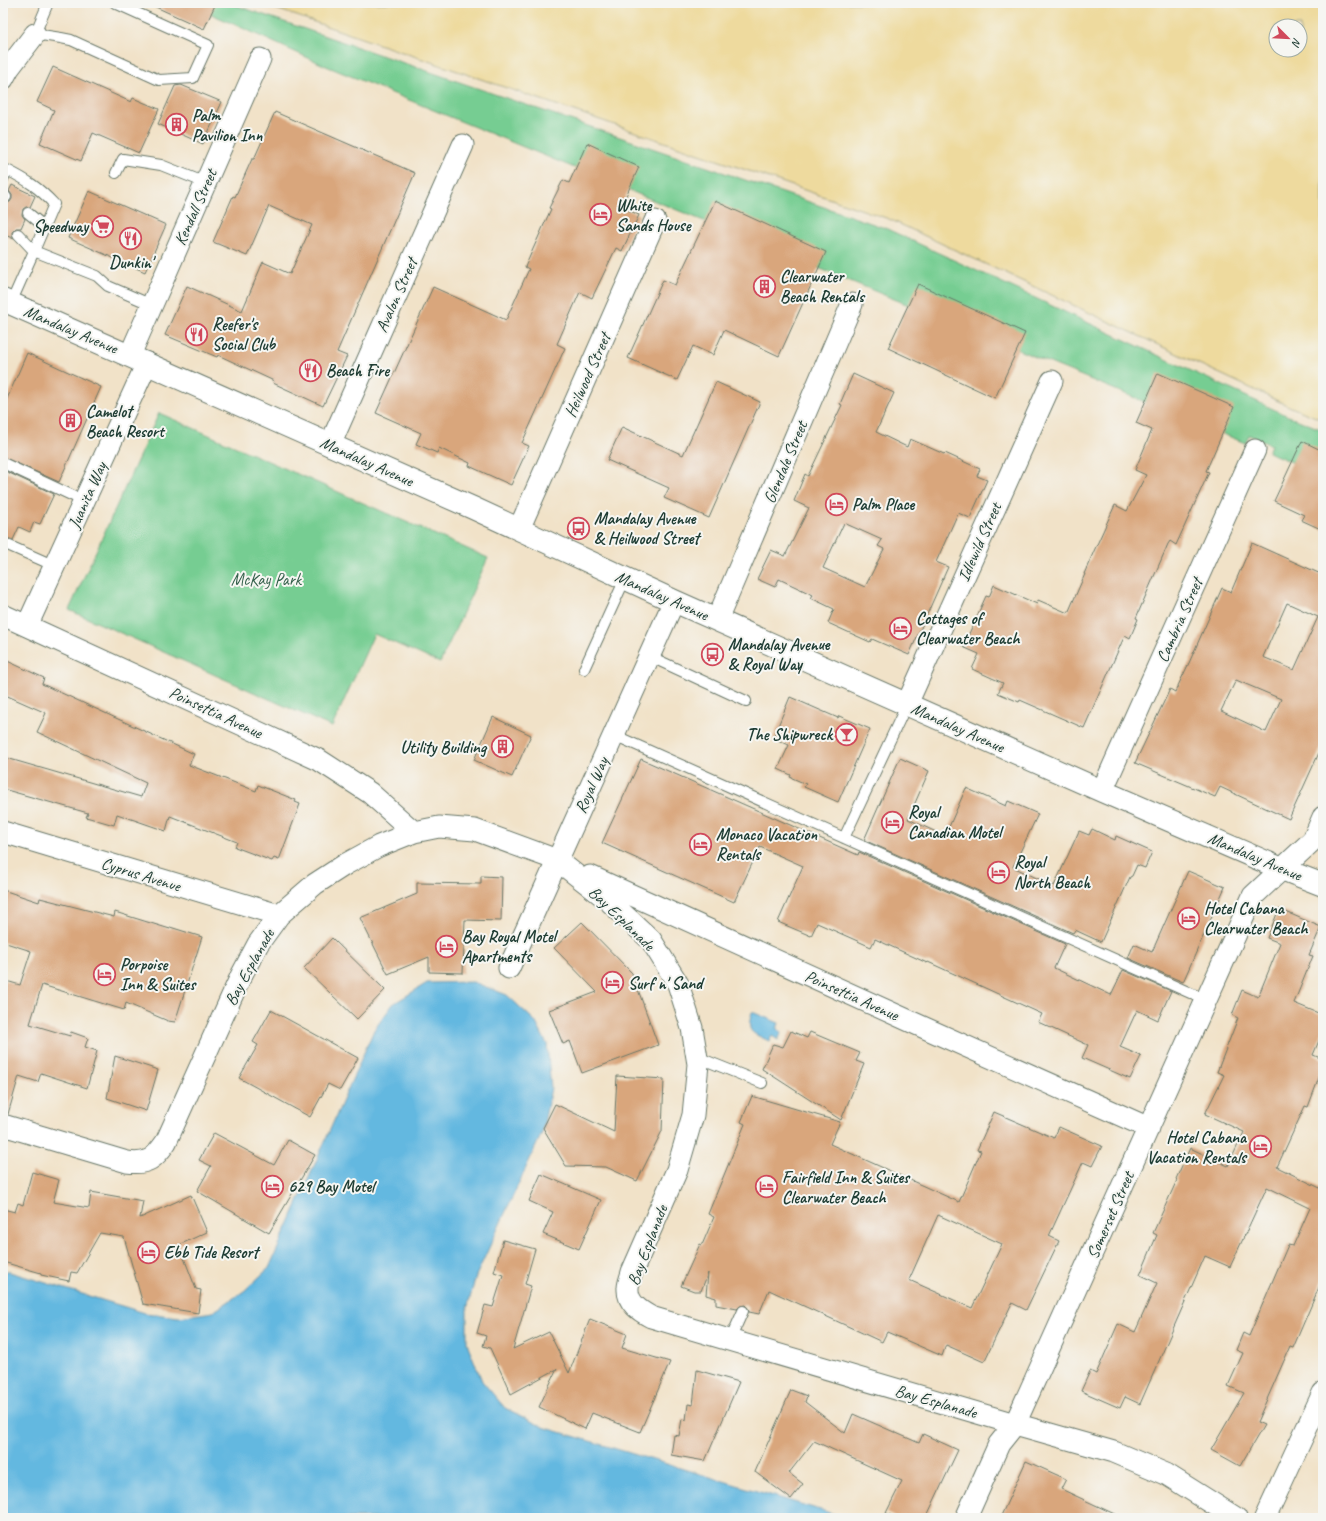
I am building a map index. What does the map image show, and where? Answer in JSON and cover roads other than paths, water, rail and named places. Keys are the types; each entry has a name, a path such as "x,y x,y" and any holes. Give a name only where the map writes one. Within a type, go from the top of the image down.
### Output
{"street":[{"path":"3,80 9,68 35,34"},
{"name":"Kendall Street","path":"138,359 152,305 260,59"},
{"name":"Avalon Street","path":"330,445 463,145"},
{"name":"Heilwood Street","path":"519,530 655,221"},
{"name":"Mandalay Avenue","path":"7,302 138,359 674,601 1102,791 1282,869 1323,885"},
{"name":"Glendale Street","path":"717,620 852,304"},
{"name":"Juanita Way","path":"28,626 84,501 138,359"},
{"name":"Idlewild Street","path":"907,704 1052,381"},
{"name":"Cambria Street","path":"1102,791 1256,450"},
{"name":"Royal Way","path":"509,968 674,601"},
{"name":"Poinsettia Avenue","path":"3,615 319,760 370,793 414,832"},
{"name":"Somerset Street","path":"966,1518 999,1444 1015,1424 1253,896 1313,840 1323,817"},
{"name":"Bay Esplanade","path":"3,1125 127,1162 139,1164 150,1160 158,1153 166,1142 241,976 258,944 279,915 315,884 378,846 414,832 439,827 475,830 557,860 608,900 650,940 678,984 692,1028 698,1064 693,1115 677,1170 632,1272 628,1289 630,1300 638,1310 651,1317 1114,1452 1166,1474 1236,1518"},
{"name":"Cyprus Avenue","path":"3,832 279,915"},
{"name":"Poinsettia Avenue","path":"557,860 925,1028 1149,1128"},
{"path":"1265,1518 1323,1393"}],"lane":[{"path":"48,3 35,34 71,40 159,80 194,78 208,45 115,3"},
{"path":"116,173 123,159 161,165 206,183"},
{"path":"3,179 7,170 18,175 39,189 54,204 34,251 7,302"},
{"path":"28,213 45,227"},
{"path":"18,234 34,251 97,276 108,286 152,305"},
{"path":"3,462 84,501"},
{"path":"3,543 54,566"},
{"path":"584,669 625,578"},
{"path":"649,656 746,701"},
{"path":"844,838 907,704"},
{"path":"614,735 1206,1000"},
{"path":"697,1057 762,1083"},
{"path":"730,1340 743,1311"}],"water":[{"path":"473,982 507,995 535,1021 547,1044 551,1088 542,1133 476,1276 467,1309 467,1343 482,1381 505,1408 543,1427 847,1518 3,1518 3,1270 145,1313 179,1317 213,1312 244,1291 269,1268 374,1030 393,1004 427,983"},
{"path":"752,1012 779,1023 777,1029 782,1032 778,1040 772,1036 769,1041 758,1036 752,1031 750,1028 750,1019"}],"place":[{"name":"Palm Pavilion Inn","path":"176,125"},
{"name":"White Sands House","path":"601,215"},
{"name":"Speedway","path":"103,226"},
{"name":"Dunkin'","path":"131,238"},
{"name":"Clearwater Beach Rentals","path":"764,286"},
{"name":"Reefer's Social Club","path":"196,334"},
{"name":"Beach Fire","path":"310,370"},
{"name":"Camelot Beach Resort","path":"71,421"},
{"name":"Palm Place","path":"836,504"},
{"name":"Mandalay Avenue & Heilwood Street","path":"579,528"},
{"name":"Cottages of Clearwater Beach","path":"901,628"},
{"name":"Mandalay Avenue & Royal Way","path":"712,654"},
{"name":"The Shipwreck","path":"847,734"},
{"name":"Utility Building","path":"502,747"},
{"name":"Royal Canadian Motel","path":"893,822"},
{"name":"Monaco Vacation Rentals","path":"700,844"},
{"name":"Royal North Beach","path":"999,872"},
{"name":"Hotel Cabana Clearwater Beach","path":"1189,918"},
{"name":"Bay Royal Motel Apartments","path":"447,946"},
{"name":"Porpoise Inn & Suites","path":"105,974"},
{"name":"Surf n' Sand","path":"612,983"},
{"name":"Hotel Cabana Vacation Rentals","path":"1261,1147"},
{"name":"629 Bay Motel","path":"272,1186"},
{"name":"Fairfield Inn & Suites Clearwater Beach","path":"766,1187"},
{"name":"Ebb Tide Resort","path":"149,1252"}],"park label":[{"name":"McKay Park","path":"266,579"}]}
